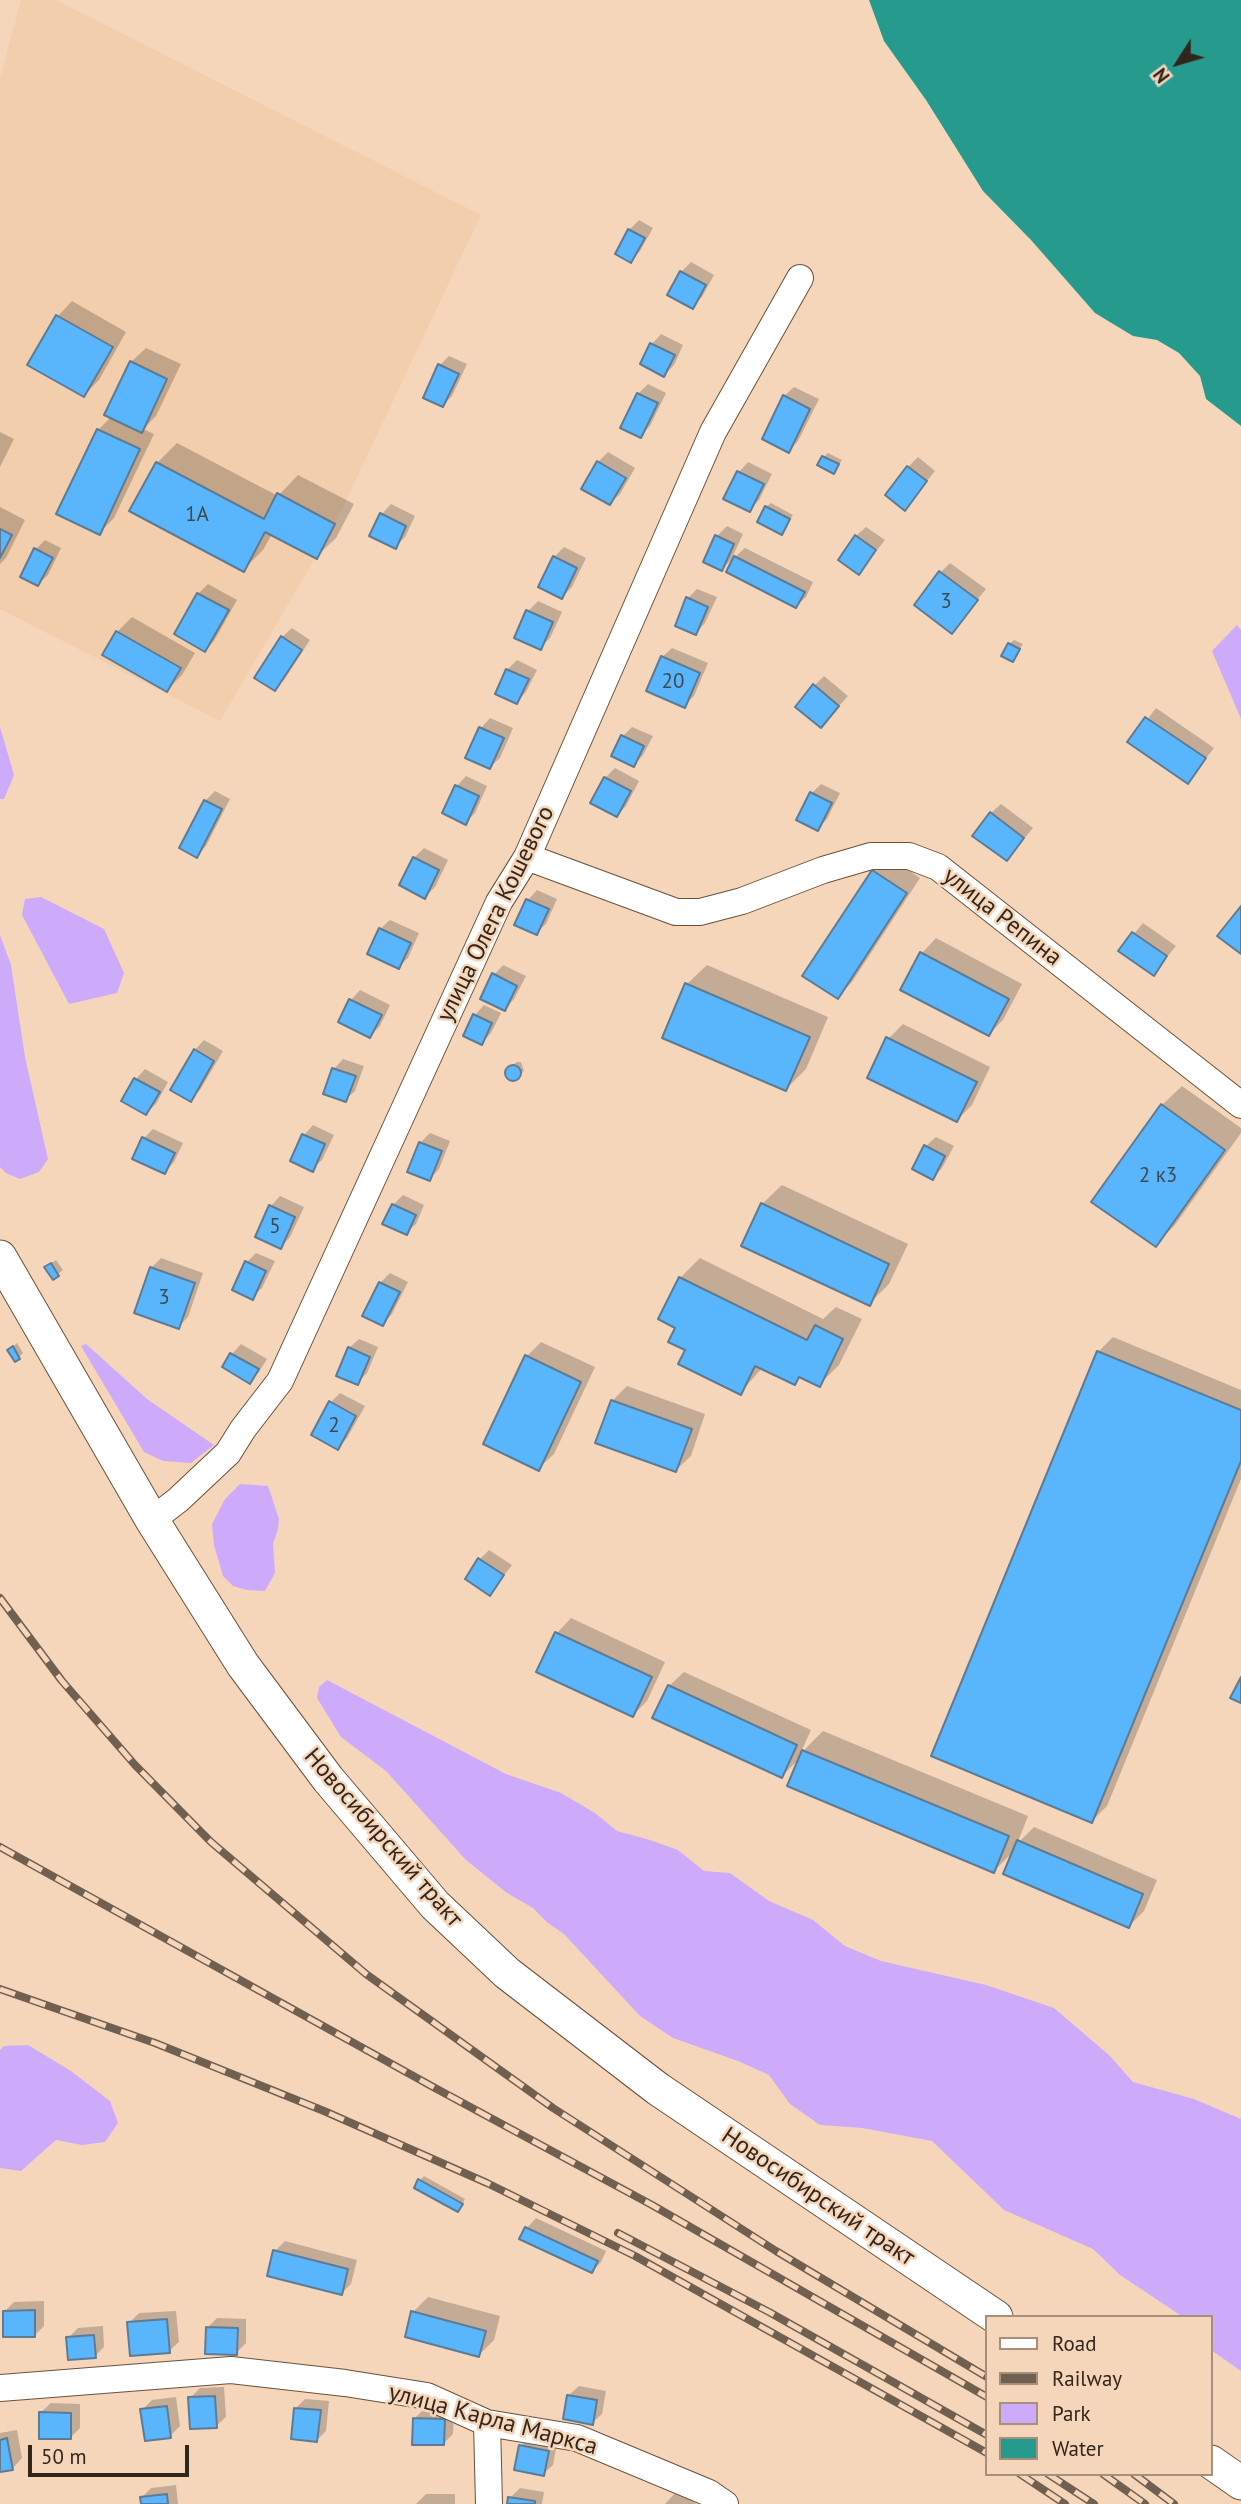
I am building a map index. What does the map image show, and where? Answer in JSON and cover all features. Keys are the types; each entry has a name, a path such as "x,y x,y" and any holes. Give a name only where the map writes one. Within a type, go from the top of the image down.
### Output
{"main road":[{"name":"Новосибирский тракт","path":"0,1258 152,1520 243,1665 328,1779 435,1905 508,1973 659,2089 993,2315"},
{"path":"1213,2463 1241,2483"}],"street":[{"name":"улица Олега Кошевого","path":"152,1520 178,1500 228,1453 280,1381 499,901 527,857 713,432 800,278"},
{"name":"улица Репина","path":"527,857 657,907 676,912 700,912 742,901 823,870 871,856 909,856 938,867 1241,1105"},
{"name":"улица Карла Маркса","path":"0,2388 231,2370 345,2383 426,2396 487,2423 577,2438 709,2493 725,2504"},
{"path":"487,2423 489,2504"}],"shaded area":[{"path":"21,0 56,0 481,215 335,524 220,721 0,609 0,78"}],"green space":[{"path":"1237,625 1241,630 1241,719 1212,651"},
{"path":"0,727 14,775 4,799 0,799"},
{"path":"41,897 104,929 124,973 117,993 69,1004 22,915 25,899"},
{"path":"0,935 11,965 25,1057 48,1159 39,1172 20,1179 0,1167"},
{"path":"86,1344 147,1399 214,1445 191,1463 163,1461 144,1452 81,1346"},
{"path":"240,1484 268,1486 279,1519 273,1544 275,1573 265,1591 233,1586 223,1576 214,1545 212,1524 225,1499"},
{"path":"327,1680 506,1774 561,1793 595,1813 617,1831 678,1850 704,1871 730,1873 769,1901 813,1920 845,1946 881,1961 986,1985 1054,2008 1109,2055 1133,2082 1194,2099 1241,2119 1241,2371 1213,2351 1213,2315 1180,2315 1120,2275 1093,2249 1004,2210 932,2141 862,2128 820,2125 790,2104 769,2075 673,2038 640,2016 564,1934 466,1860 386,1771 341,1737 317,1698 319,1687"},
{"path":"28,2045 71,2071 110,2101 118,2123 105,2142 82,2145 56,2140 21,2171 0,2168 0,2050 4,2046"}],"water":[{"path":"869,0 1241,0 1241,426 1206,399 1200,376 1179,353 1157,340 1133,336 1095,313 1031,240 983,191 926,100 884,41"}],"building":[{"path":"628,229 645,238 631,263 615,254"},
{"path":"680,271 706,285 693,309 667,295"},
{"path":"56,315 113,347 84,397 27,365"},
{"path":"650,343 675,355 664,377 640,364"},
{"path":"130,361 167,379 142,433 104,415"},
{"path":"438,364 459,374 443,407 423,398"},
{"path":"637,393 658,403 641,438 620,428"},
{"path":"783,395 810,409 789,453 762,439"},
{"path":"97,429 140,449 100,535 56,514"},
{"path":"822,456 839,464 834,474 817,465"},
{"path":"597,461 626,478 610,505 581,489"},
{"path":"156,462 264,519 277,493 335,524 317,559 265,532 244,572 129,511"},
{"path":"907,466 927,481 905,511 885,495"},
{"path":"737,471 764,484 750,512 723,499"},
{"path":"765,506 790,519 782,535 757,522"},
{"path":"380,513 406,526 396,549 369,536"},
{"path":"0,529 12,535 0,558"},
{"path":"715,535 734,544 722,571 703,562"},
{"path":"855,535 876,550 859,575 838,560"},
{"path":"34,548 53,558 38,586 20,577"},
{"path":"553,556 577,568 562,599 538,587"},
{"path":"734,556 805,592 796,608 726,572"},
{"path":"939,571 978,600 952,634 914,605"},
{"path":"197,593 229,610 205,652 174,634"},
{"path":"686,597 708,607 696,635 675,626"},
{"path":"526,610 553,622 541,650 514,638"},
{"path":"116,631 181,668 167,692 102,655"},
{"path":"281,636 302,650 275,691 254,678"},
{"path":"1008,643 1020,649 1013,662 1001,656"},
{"path":"661,656 700,673 685,708 646,691"},
{"path":"506,669 529,679 517,704 495,694"},
{"path":"813,684 839,706 821,728 795,707"},
{"path":"1145,717 1206,758 1188,784 1127,742"},
{"path":"479,727 504,738 490,769 465,758"},
{"path":"621,735 644,746 634,767 611,756"},
{"path":"604,777 631,791 617,817 590,803"},
{"path":"455,785 479,796 466,825 442,813"},
{"path":"810,792 832,803 818,831 796,820"},
{"path":"204,800 222,809 197,858 179,848"},
{"path":"990,812 1024,838 1007,861 972,836"},
{"path":"413,857 439,870 425,899 399,885"},
{"path":"872,870 907,893 838,999 802,976"},
{"path":"526,899 549,909 537,935 514,925"},
{"path":"1241,906 1241,954 1217,936"},
{"path":"379,928 411,943 399,969 367,954"},
{"path":"1132,932 1167,956 1154,976 1118,951"},
{"path":"920,952 1009,999 989,1036 900,990"},
{"path":"492,973 517,986 505,1011 480,999"},
{"path":"685,983 810,1037 786,1091 662,1038"},
{"path":"349,999 382,1015 370,1038 338,1022"},
{"path":"473,1014 492,1023 482,1045 463,1036"},
{"path":"886,1037 977,1082 957,1122 867,1078"},
{"path":"194,1049 214,1061 191,1102 170,1090"},
{"path":"510,1065 516,1065 521,1073 519,1079 510,1081 505,1076 505,1070"},
{"path":"332,1068 356,1076 346,1102 323,1094"},
{"path":"134,1078 160,1092 146,1115 121,1101"},
{"path":"1161,1104 1225,1150 1156,1247 1091,1202"},
{"path":"302,1134 325,1144 313,1172 290,1161"},
{"path":"142,1137 175,1153 165,1174 132,1159"},
{"path":"419,1142 442,1151 430,1181 407,1172"},
{"path":"924,1145 945,1156 933,1180 912,1169"},
{"path":"761,1203 889,1264 870,1306 741,1246"},
{"path":"392,1204 416,1215 407,1235 382,1224"},
{"path":"269,1205 295,1217 281,1249 255,1237"},
{"path":"245,1261 266,1271 253,1300 232,1290"},
{"path":"51,1263 59,1276 53,1280 44,1267"},
{"path":"150,1267 195,1283 179,1329 134,1313"},
{"path":"679,1277 807,1340 815,1325 843,1339 820,1387 799,1377 795,1385 755,1366 741,1395 678,1364 685,1350 668,1342 675,1328 658,1319"},
{"path":"379,1282 400,1292 383,1326 362,1316"},
{"path":"13,1346 20,1359 15,1362 7,1350"},
{"path":"348,1347 370,1357 358,1385 336,1376"},
{"path":"1097,1351 1241,1410 1241,1461 1092,1823 931,1756"},
{"path":"230,1353 259,1369 250,1384 222,1367"},
{"path":"525,1355 581,1382 539,1471 483,1444"},
{"path":"611,1400 692,1429 676,1472 595,1443"},
{"path":"329,1401 356,1416 338,1450 311,1435"},
{"path":"478,1558 504,1575 490,1596 465,1579"},
{"path":"555,1632 652,1677 633,1717 536,1672"},
{"path":"1241,1677 1241,1703 1230,1698"},
{"path":"668,1685 797,1745 782,1778 652,1718"},
{"path":"802,1750 1009,1836 994,1873 787,1786"},
{"path":"1017,1840 1143,1894 1129,1928 1003,1874"},
{"path":"418,2179 463,2204 458,2212 414,2188"},
{"path":"525,2227 598,2261 592,2273 519,2239"},
{"path":"273,2250 348,2269 342,2295 267,2276"},
{"path":"35,2310 35,2337 3,2337 3,2311"},
{"path":"411,2311 486,2331 479,2357 405,2337"},
{"path":"167,2319 170,2353 130,2356 127,2322"},
{"path":"206,2327 238,2328 237,2355 205,2354"},
{"path":"94,2335 96,2358 68,2360 66,2337"},
{"path":"567,2395 597,2400 593,2425 563,2419"},
{"path":"215,2396 217,2428 190,2429 188,2397"},
{"path":"167,2406 171,2438 145,2441 140,2409"},
{"path":"294,2408 321,2410 317,2442 291,2439"},
{"path":"39,2412 71,2413 71,2439 39,2439"},
{"path":"413,2418 445,2419 444,2445 412,2445"},
{"path":"7,2438 13,2470 0,2472 0,2440"},
{"path":"519,2445 549,2451 544,2476 514,2470"},
{"path":"167,2494 168,2504 141,2504 140,2497"},
{"path":"508,2497 535,2501 535,2504 507,2504"}],"railway":[{"path":"0,1598 62,1681 135,1765 211,1842 366,1974 553,2108 776,2251 986,2376"},
{"path":"0,1847 652,2205 986,2396"},
{"path":"0,1989 155,2043 324,2111 487,2183 635,2256 986,2452"},
{"path":"618,2233 769,2312 986,2434"},
{"path":"1023,2476 1065,2504"},
{"path":"1051,2476 1094,2504"},
{"path":"1106,2476 1145,2504"},
{"path":"1137,2476 1174,2504"}]}
